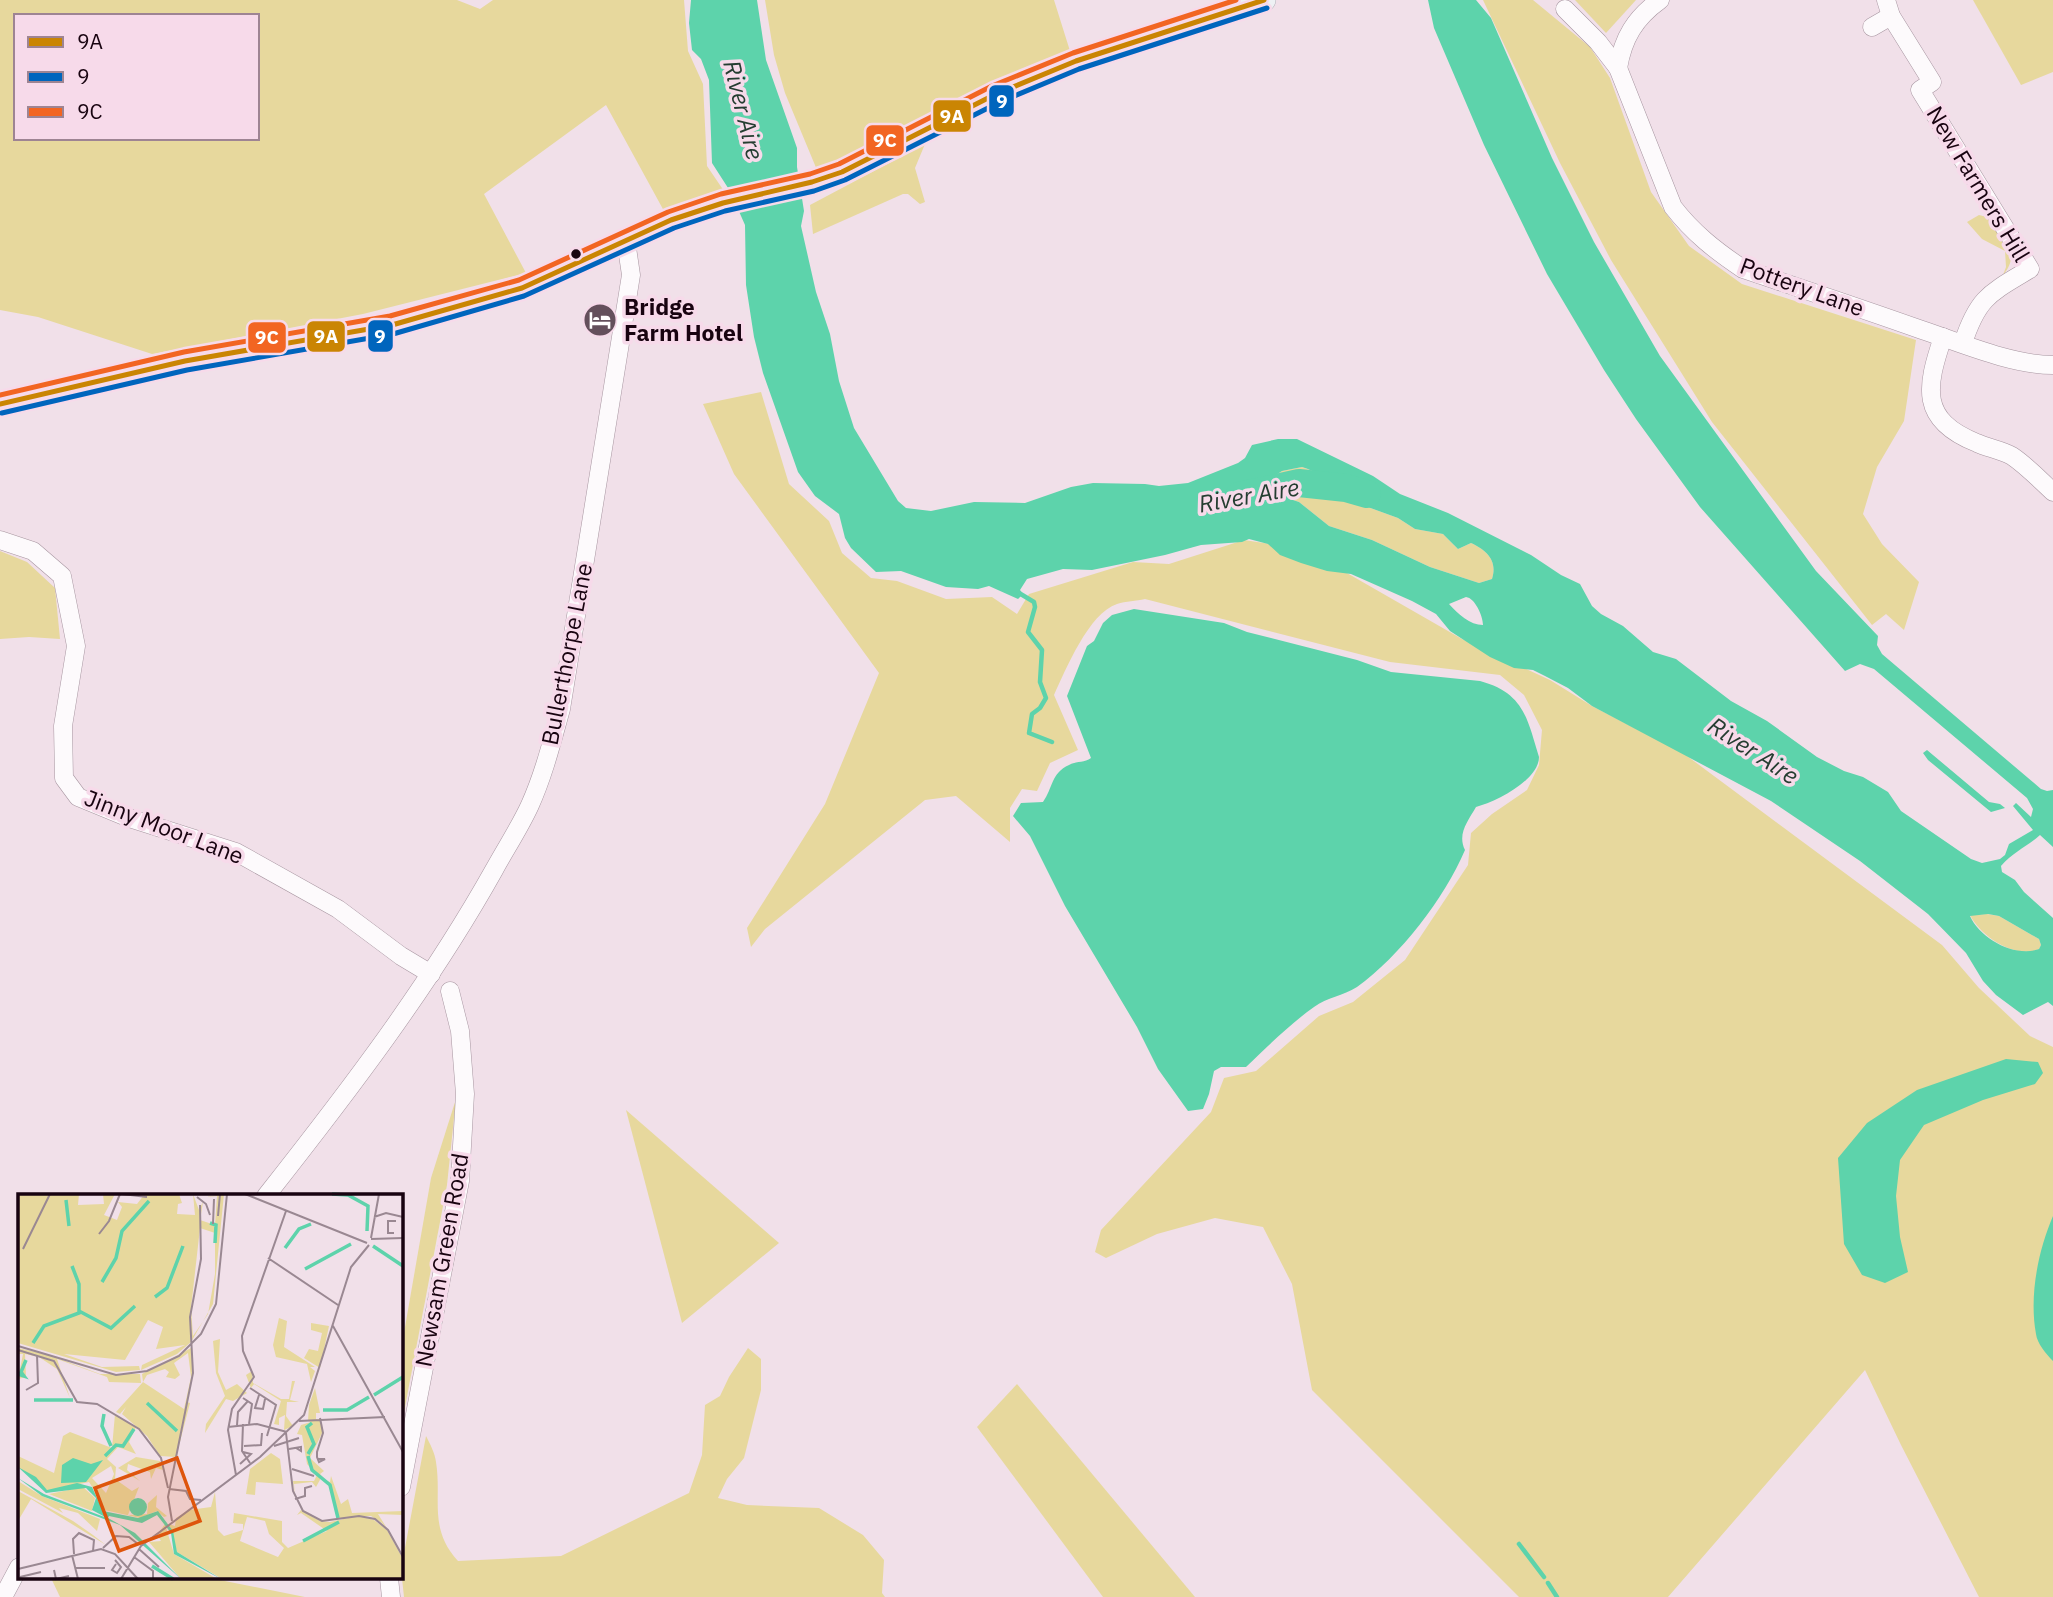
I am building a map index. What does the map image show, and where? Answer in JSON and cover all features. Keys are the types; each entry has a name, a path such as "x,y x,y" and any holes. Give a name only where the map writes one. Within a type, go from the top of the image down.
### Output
{"main road":[{"path":"0,404 185,361 392,325 523,288 671,220 723,203 842,172 996,94 1076,61 1264,0"}],"street":[{"path":"1618,68 1623,41 1632,27 1660,0"},
{"name":"New Farmers Hill","path":"1872,27 1889,8 1932,82 1920,90 2030,269 1982,301 1970,321 1963,343"},
{"name":"Pottery Lane","path":"1565,9 1598,42 1618,68 1673,207 1700,238 1743,269 2001,355 2053,365"},
{"name":"Bullerthorpe Lane","path":"268,1194 345,1096 431,974 471,910 530,804 549,753 561,709 631,275 626,241"},
{"path":"1943,337 1929,391 1936,413 1949,427 1974,443 2011,456 2053,492"},
{"name":"Jinny Moor Lane","path":"0,540 33,551 62,576 76,646 64,726 64,778 78,797 129,818 236,852 338,909 401,957 431,974"},
{"name":"Newsam Green Road","path":"402,1482 460,1181 466,1094 460,1031 450,991"},
{"path":"3,1597 18,1569"}],"shaded area":[{"path":"0,0 457,0 480,9 493,0 684,0 688,51 703,84 707,166 724,191 664,211 606,105 484,194 526,273 363,314 152,354 38,317 0,310"},
{"path":"765,0 1054,0 1070,51 1006,77 817,170 785,93 774,55"},
{"path":"1483,0 1533,0 1590,47 1610,78 1651,192 1689,246 1742,284 1916,340 1904,421 1877,467 1863,514 1882,544 1919,582 1904,630 1886,614 1872,625 1712,422 1611,260 1560,163"},
{"path":"1575,0 1636,0 1606,33"},
{"path":"1973,0 2053,0 2053,72 2021,85"},
{"path":"925,144 915,168 925,202 920,204 908,194 903,194 813,234 810,205"},
{"path":"1979,215 1991,218 2009,245 2011,259 2003,275 2006,267 2005,251 1982,239 1967,222"},
{"path":"761,392 789,484 829,521 842,553 871,578 897,581 946,599 992,597 1017,614 1029,594 1133,562 1169,564 1244,540 1305,549 1462,639 1550,680 1592,706 1683,753 1942,945 1979,988 2030,1036 2053,1047 2053,1597 1979,1597 1865,1370 1668,1597 1519,1597 1312,1390 1292,1284 1263,1227 1215,1218 1157,1234 1106,1258 1095,1252 1101,1230 1211,1112 1224,1078 1256,1071 1319,1016 1353,1002 1405,960 1468,865 1471,833 1492,814 1527,790 1539,765 1542,730 1524,695 1500,675 1390,662 1145,599 1117,604 1107,609 1088,630 1054,695 1078,750 1050,763 1037,791 1022,789 1010,808 1010,842 956,796 925,800 765,929 751,947 747,928 825,804 879,673 734,474 703,404"},
{"path":"1302,467 1315,472 1335,491 1345,493 1354,502 1398,518 1415,529 1443,534 1458,549 1471,543 1486,552 1492,561 1492,579 1479,583 1430,567 1372,540 1329,526 1299,502 1290,499 1274,484 1276,475 1282,471"},
{"path":"0,551 27,562 55,588 60,639 0,639"},
{"path":"1970,915 1999,916 2039,939 2039,949 2030,952 2010,949 1990,938"},
{"path":"456,1099 447,1185 402,1423 402,1344 431,1178"},
{"path":"626,1110 779,1243 682,1323"},
{"path":"748,1348 761,1359 761,1390 744,1458 727,1479 718,1498 747,1505 819,1508 863,1535 884,1560 882,1593 885,1597 404,1597 402,1564 426,1436 436,1462 439,1525 449,1549 458,1561 561,1556 689,1493 702,1455 705,1405 720,1396"},
{"path":"1017,1384 1195,1597 1103,1597 977,1427"},
{"path":"52,1580 220,1580 305,1597 60,1597"}],"water":[{"path":"691,0 757,0 766,60 797,148 804,211 801,226 816,292 830,334 839,381 854,428 898,501 906,508 931,511 974,502 1025,503 1071,487 1093,483 1159,486 1188,483 1238,463 1245,458 1252,445 1278,439 1297,439 1373,476 1400,494 1448,513 1531,555 1580,584 1592,606 1623,626 1653,652 1676,659 1731,701 1767,721 1817,757 1863,777 1888,792 1901,811 1971,859 1982,863 2000,859 2005,855 2009,844 2033,830 2013,806 2016,803 2031,817 2033,809 2027,798 1874,669 1860,664 1845,671 1700,507 1604,370 1547,274 1484,145 1434,28 1428,0 1476,0 1491,18 1552,158 1594,242 1660,356 1816,571 1878,636 1877,645 1882,654 2041,789 2053,790 2053,847 2040,835 2001,866 2002,872 2015,880 2024,892 2053,918 2053,1006 2048,1002 2023,1015 1996,995 1983,981 1966,953 1928,914 1860,861 1771,801 1592,706 1568,688 1545,676 1533,670 1514,668 1490,657 1450,631 1436,614 1351,574 1327,571 1301,563 1280,555 1268,544 1249,539 1242,542 1201,545 1092,570 1063,569 1027,579 1020,590 1023,594 1018,599 989,586 978,589 946,587 901,571 876,572 851,548 845,538 839,514 815,496 798,472 763,373 746,285 745,225 730,191 712,163 709,80 701,59 692,50 689,23","holes":["1302,467 1322,477 1335,493 1345,493 1354,502 1398,518 1415,529 1443,534 1458,549 1471,543 1486,552 1492,561 1492,579 1479,583 1430,567 1372,540 1329,526 1299,502 1290,499 1274,484 1276,475 1282,471","1469,598 1478,608 1483,625 1469,621 1449,604","1970,916 1999,916 2039,939 2041,945 2039,949 2030,951 2010,949 1990,939"]},
{"path":"1134,609 1224,623 1247,632 1357,660 1391,672 1480,681 1495,686 1506,692 1522,709 1539,757 1537,766 1524,782 1505,795 1476,807 1463,833 1465,850 1456,869 1433,907 1405,943 1357,987 1324,1001 1305,1014 1246,1067 1221,1067 1214,1071 1203,1109 1188,1111 1158,1069 1137,1027 1065,906 1030,836 1013,816 1021,803 1043,802 1063,768 1091,758 1067,696 1087,646 1094,641 1103,623 1112,615"},
{"path":"1927,750 1989,802 2005,808 1991,812 1928,760 1923,753"},
{"path":"2006,1059 2038,1062 2043,1073 2035,1084 1983,1100 1924,1125 1900,1160 1896,1196 1900,1237 1908,1272 1885,1283 1862,1275 1844,1244 1838,1158 1867,1123 1917,1090"},
{"path":"2053,1216 2053,1361 2037,1337 2034,1289 2039,1259"}],"waterway":[{"name":"River Aire","path":"1239,496 1299,483 1346,488 1367,494"},
{"path":"1019,593 1034,602 1028,632 1042,650 1040,682 1046,698 1032,714 1029,733 1052,742"},
{"path":"1519,1544 1544,1577"},
{"path":"1548,1583 1557,1597"}],"transit line":[{"name":"9C","path":"0,395 184,352 390,316 519,280 668,212 721,194 810,174 839,164 992,86 1073,53 1236,0"},
{"name":"9A","path":"0,404 185,361 392,325 522,288 671,220 723,203 812,182 842,172 996,94 1076,61 1264,0"},
{"name":"9","path":"2,413 187,370 393,334 524,296 674,228 725,211 814,191 845,180 1000,102 1079,69 1267,8"}],"place":[{"name":"Bridge Farm Hotel","path":"600,320"}]}
